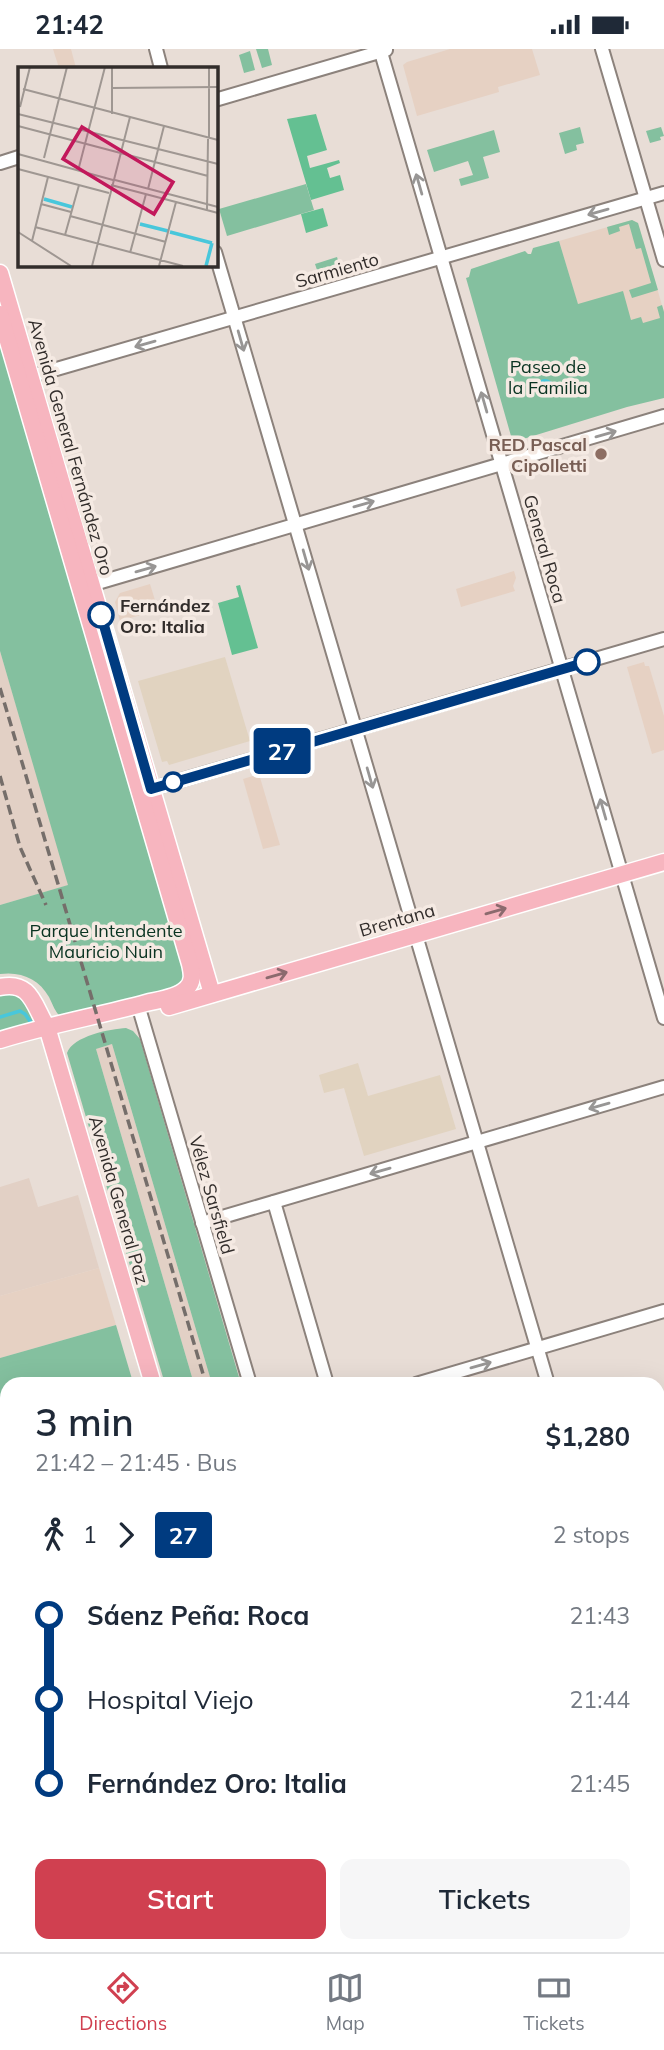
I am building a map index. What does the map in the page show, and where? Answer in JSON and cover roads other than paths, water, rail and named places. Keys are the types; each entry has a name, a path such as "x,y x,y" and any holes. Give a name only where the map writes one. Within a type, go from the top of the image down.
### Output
{"main road":[{"name":"Avenida General Fernández Oro","path":"0,273 25,379 209,995"},
{"name":"Avenida General Fernández Oro","path":"0,314 25,379"},
{"name":"Avenida General Fernández Oro","path":"49,1031 171,996 189,986 192,977 190,964 159,859 146,790"},
{"path":"159,859 173,884 209,995"},
{"name":"Brentana","path":"49,1031 96,1028 664,862"},
{"path":"0,978 20,978 39,990 48,1009 49,1031"},
{"path":"0,987 16,986 26,991 34,1000 49,1031"},
{"path":"0,1040 49,1031"},
{"path":"0,1049 49,1031"},
{"name":"Avenida General Paz","path":"49,1031 151,1377"}],"street":[{"path":"156,49 161,67"},
{"path":"602,49 664,260"},
{"path":"217,99 383,50"},
{"name":"General Roca","path":"383,50 441,258 664,1018"},
{"path":"0,163 18,157"},
{"name":"Sarmiento","path":"25,379 664,193"},
{"path":"217,260 546,1377"},
{"path":"86,586 664,416"},
{"path":"146,790 664,639"},
{"name":"Vélez Sarsfield","path":"141,1015 248,1377"},
{"path":"202,1223 664,1087"},
{"path":"274,1202 325,1377"},
{"path":"440,1377 664,1311"}],"water":[{"path":"542,379 548,379 553,387 551,393 542,395 537,390 537,384"}],"waterway":[{"path":"0,1017 20,1011 32,1024"}],"railway":[{"path":"0,688 204,1377"},
{"path":"0,776 20,847 46,905"}],"place":[{"name":"RED Pascal Cipolletti","path":"601,454"},
{"name":"Fernández Oro: Italia","path":"101,615"}],"park label":[{"name":"Paseo de la Familia","path":"548,376"},
{"name":"Parque Intendente Mauricio Nuin","path":"106,940"}]}
